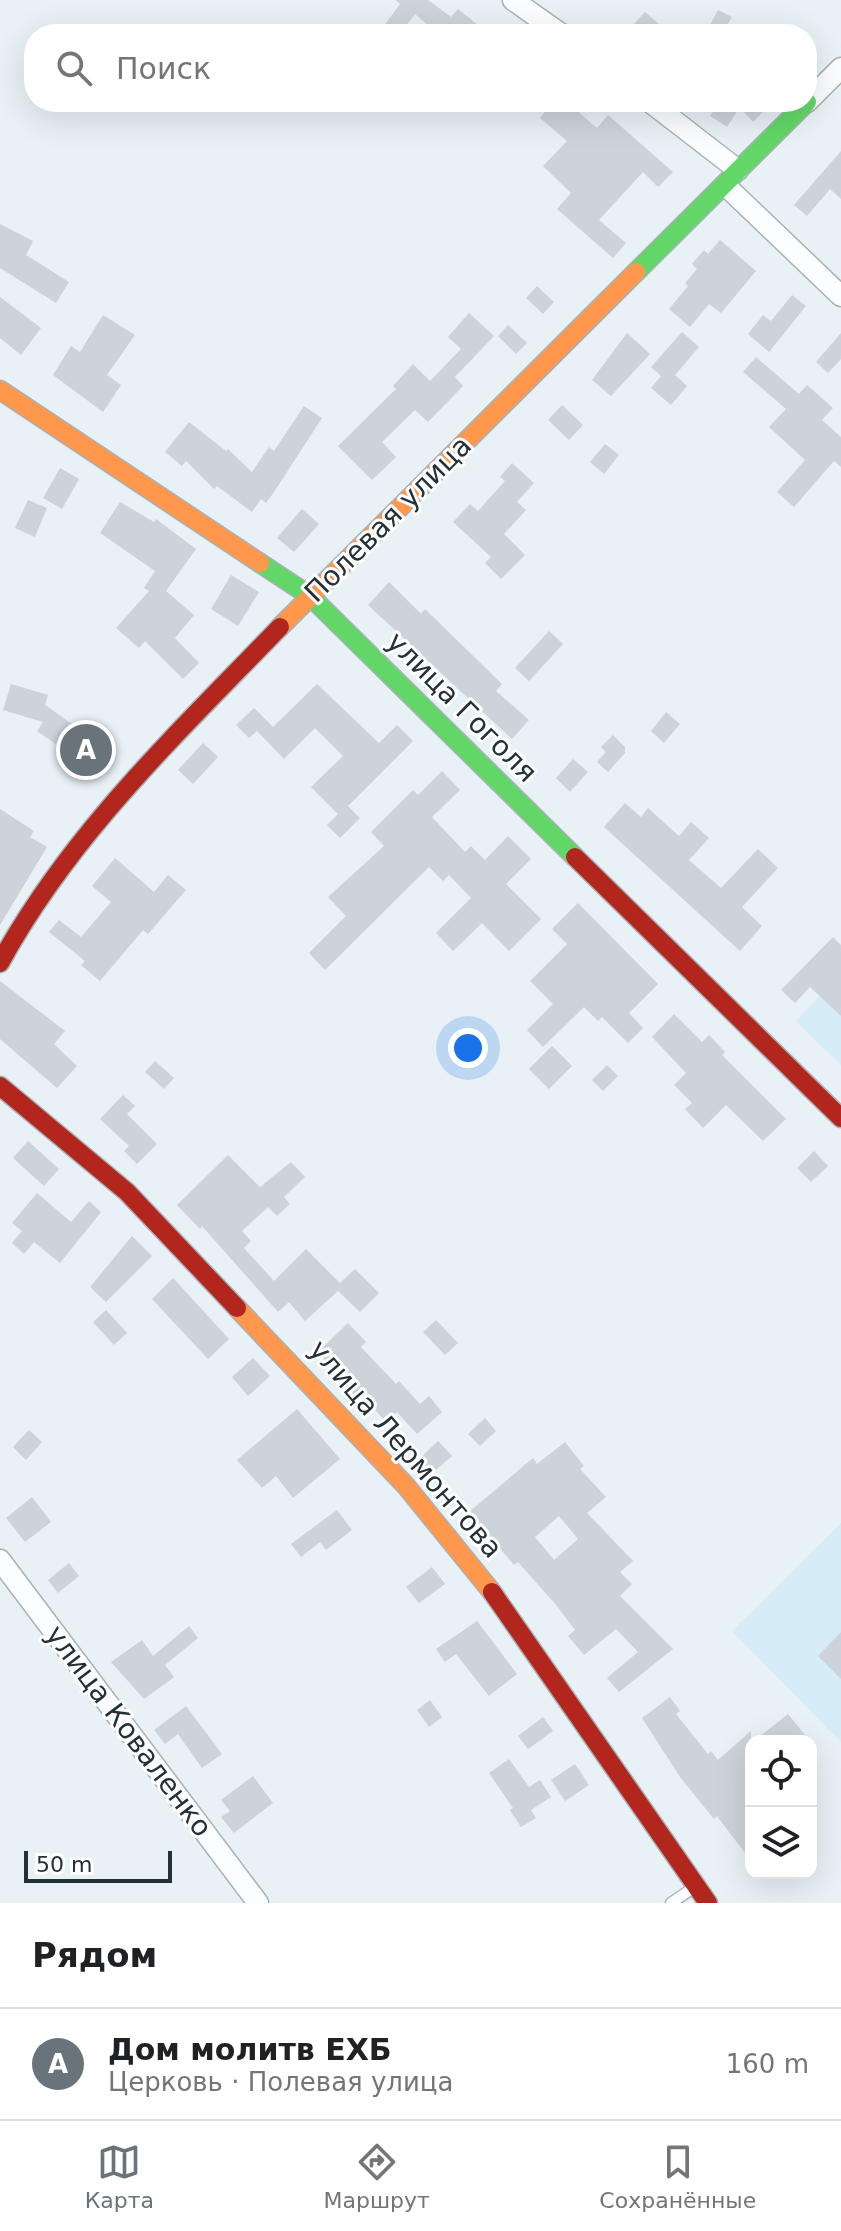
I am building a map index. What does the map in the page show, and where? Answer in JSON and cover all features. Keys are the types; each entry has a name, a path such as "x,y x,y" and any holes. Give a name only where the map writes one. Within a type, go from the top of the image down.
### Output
{"street":[{"path":"513,0 547,24"},
{"name":"Полевая улица","path":"817,92 841,68"},
{"path":"661,112 732,178 841,296"},
{"name":"Полевая улица","path":"0,963 18,930 77,843 132,780 310,596 797,112"},
{"name":"улица Гоголя","path":"0,390 310,596 841,1118"},
{"name":"улица Лермонтова","path":"0,1086 127,1192 406,1486 477,1570 708,1903"},
{"name":"улица Коваленко","path":"0,1560 258,1903"}],"lane":[{"path":"671,1903 696,1886"}],"shaded area":[{"path":"841,973 841,1065 796,1021"},
{"path":"841,1523 841,1742 732,1631"}],"building":[{"path":"396,0 428,0 451,17 458,9 477,24 426,24 415,14 408,24 385,24 400,4"},
{"path":"718,10 732,17 728,24 710,24"},
{"path":"645,12 659,24 634,24"},
{"path":"545,112 579,112 597,128 608,115 673,172 658,187 643,172 599,220 626,243 613,258 557,209 571,193 543,166 567,141 540,118"},
{"path":"713,112 737,112 727,127 710,116"},
{"path":"744,112 763,112 753,122"},
{"path":"841,151 841,199 830,189 807,216 794,205"},
{"path":"0,224 33,241 26,255 69,282 56,303 0,268"},
{"path":"720,240 756,271 721,313 709,304 690,327 669,309 697,269 692,264 704,250 708,254"},
{"path":"537,286 554,302 543,314 526,298"},
{"path":"792,295 806,306 769,352 748,334 763,315 771,321"},
{"path":"0,297 41,328 21,355 0,338"},
{"path":"469,313 494,336 455,377 463,386 428,422 415,410 382,442 396,457 372,480 338,446 396,389 393,386 413,364 430,381 461,349 448,337"},
{"path":"103,315 135,335 107,375 121,385 103,412 53,375 71,346 80,352"},
{"path":"508,325 527,343 516,354 498,336"},
{"path":"682,332 699,347 675,375 687,386 671,405 651,388 661,376 651,367"},
{"path":"627,333 650,354 611,396 592,380"},
{"path":"841,333 841,359 828,373 816,362"},
{"path":"756,357 799,394 807,385 833,408 822,420 841,437 841,467 834,461 794,507 777,492 805,460 769,427 786,409 743,372"},
{"path":"562,405 583,425 569,440 548,420"},
{"path":"304,406 322,418 266,503 261,499 252,512 217,486 214,489 186,461 182,466 165,452 189,422 226,451 228,449 252,472 269,447 274,451"},
{"path":"605,444 619,455 604,474 590,462"},
{"path":"512,463 534,483 517,502 526,510 504,534 525,555 501,579 485,563 491,557 453,522 470,504 478,511 505,481 500,477"},
{"path":"60,468 79,479 62,509 43,498"},
{"path":"28,500 47,508 35,537 15,528"},
{"path":"120,502 154,522 156,519 196,549 166,591 194,615 175,638 199,663 183,679 145,641 139,648 116,628 149,591 144,588 155,571 100,533"},
{"path":"302,509 319,524 294,552 277,538"},
{"path":"231,575 259,592 238,626 211,609"},
{"path":"389,582 421,614 425,609 502,684 496,691 529,720 512,739 368,605"},
{"path":"549,631 563,644 529,681 515,668"},
{"path":"11,684 48,695 45,705 110,751 96,772 37,731 43,722 3,710"},
{"path":"317,684 379,743 397,725 413,741 348,806 360,818 340,838 327,825 338,814 311,787 343,756 315,728 284,759 257,731 249,738 236,725 254,708 273,727"},
{"path":"666,712 680,724 664,743 651,731"},
{"path":"613,735 625,747 625,753 608,772 597,762 606,752 601,747"},
{"path":"203,743 218,757 193,784 178,770"},
{"path":"573,759 588,772 570,792 556,778"},
{"path":"442,771 460,790 432,817 465,852 471,846 485,860 508,836 531,859 506,884 541,919 509,951 482,923 453,951 436,933 471,898 449,875 443,881 429,867 325,970 309,953 346,916 328,897 384,846 371,832 413,790 418,795"},
{"path":"625,803 641,817 648,808 679,836 691,822 709,838 689,860 721,888 758,849 778,868 742,907 762,926 740,951 604,827"},
{"path":"0,809 34,831 30,837 47,847 0,925"},
{"path":"115,858 154,892 168,875 186,890 148,934 143,930 100,981 81,965 85,961 49,932 59,920 81,937 111,902 92,886"},
{"path":"578,903 658,984 629,1013 643,1028 628,1043 602,1017 598,1021 584,1007 543,1047 527,1030 553,1004 530,981 567,944 552,929"},
{"path":"833,937 841,945 841,1016 810,987 795,1003 781,990"},
{"path":"0,981 65,1031 54,1044 77,1066 57,1088 0,1039"},
{"path":"674,1014 702,1042 709,1035 725,1052 722,1055 786,1119 763,1141 726,1105 703,1128 685,1109 692,1103 674,1085 686,1073 652,1037"},
{"path":"552,1046 572,1066 549,1089 529,1069"},
{"path":"155,1061 174,1078 164,1089 145,1072"},
{"path":"607,1065 618,1076 603,1091 592,1080"},
{"path":"123,1095 135,1106 127,1114 157,1144 137,1164 124,1151 129,1146 100,1119"},
{"path":"28,1141 59,1169 44,1186 13,1158"},
{"path":"814,1151 828,1166 811,1182 797,1168"},
{"path":"228,1155 260,1187 291,1162 305,1177 284,1197 290,1204 277,1216 268,1207 242,1231 251,1241 244,1248 274,1281 306,1249 340,1283 355,1269 379,1293 360,1312 338,1291 305,1321 289,1302 278,1312 202,1226 200,1229 177,1205"},
{"path":"37,1193 71,1222 89,1201 101,1212 60,1263 34,1242 24,1254 12,1243 22,1231 12,1223"},
{"path":"132,1236 152,1256 106,1302 90,1287"},
{"path":"173,1278 229,1339 208,1359 152,1299"},
{"path":"106,1310 127,1333 114,1345 93,1322"},
{"path":"436,1320 458,1343 445,1355 423,1332"},
{"path":"348,1323 366,1342 361,1347 396,1384 399,1381 420,1404 429,1396 442,1412 417,1434 397,1412 386,1422 360,1393 356,1397 318,1352"},
{"path":"253,1358 270,1376 248,1396 232,1377"},
{"path":"297,1409 340,1459 293,1498 276,1476 262,1488 237,1460"},
{"path":"485,1418 496,1431 480,1446 468,1434"},
{"path":"29,1430 42,1442 26,1460 13,1447"},
{"path":"438,1441 452,1456 430,1475 417,1461"},
{"path":"565,1442 584,1466 580,1469 606,1497 587,1513 633,1561 620,1572 632,1584 620,1596 673,1649 619,1692 607,1678 638,1652 616,1629 584,1655 568,1636 575,1630 557,1606 518,1562 514,1565 469,1512 533,1458 537,1464","holes":["559,1516 578,1539 554,1560 535,1537"]},
{"path":"32,1497 51,1522 25,1542 6,1518"},
{"path":"337,1510 352,1530 326,1550 320,1542 301,1557 291,1544"},
{"path":"69,1563 79,1576 58,1593 48,1580"},
{"path":"432,1567 445,1584 419,1603 406,1587"},
{"path":"477,1621 517,1674 489,1696 456,1654 445,1662 436,1649"},
{"path":"189,1626 198,1638 165,1665 174,1677 144,1699 111,1662 142,1640 153,1656"},
{"path":"841,1632 841,1679 818,1656"},
{"path":"670,1697 680,1711 676,1714 708,1754 711,1751 718,1760 745,1736 745,1853 717,1816 714,1819 680,1777 642,1718"},
{"path":"430,1700 442,1717 429,1727 417,1710"},
{"path":"186,1706 222,1754 202,1768 178,1734 165,1744 154,1730"},
{"path":"788,1714 805,1735 762,1735"},
{"path":"543,1717 553,1731 528,1749 518,1736"},
{"path":"509,1759 529,1787 540,1780 551,1797 531,1810 536,1818 521,1827 510,1810 513,1808 489,1773"},
{"path":"575,1764 589,1785 565,1801 551,1780"},
{"path":"253,1776 273,1803 234,1833 221,1817 230,1811 221,1800"}],"traffic: fast":[{"path":"636,272 797,112"},
{"path":"260,563 310,596 575,857"}],"traffic: slow":[{"path":"280,627 636,272"},
{"path":"0,390 260,563"},
{"path":"237,1308 406,1486 492,1592"}],"traffic: jam":[{"path":"0,963 28,916 93,828 165,746 280,627"},
{"path":"575,857 841,1118"},
{"path":"0,1086 127,1192 237,1308"},
{"path":"492,1592 708,1903"}],"place":[{"name":"Дом молитв ЕХБ","path":"86,750"}]}
